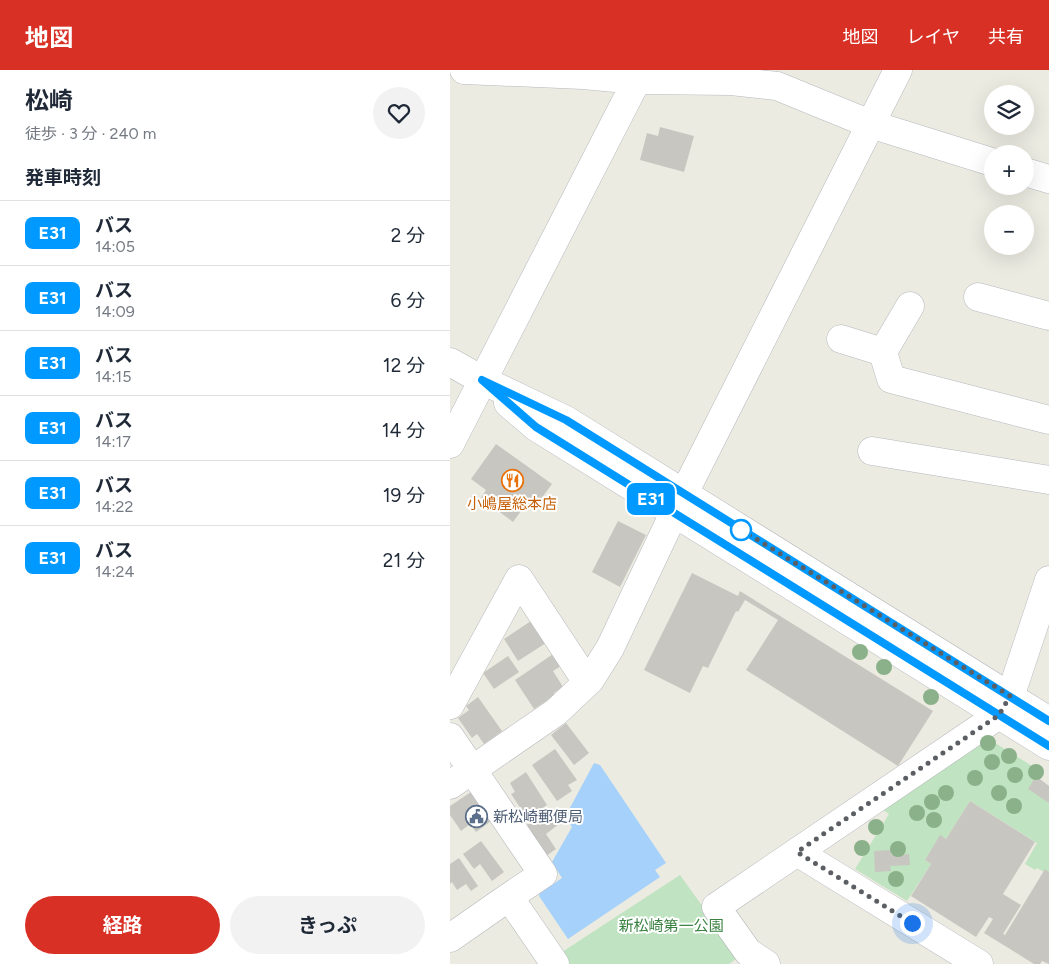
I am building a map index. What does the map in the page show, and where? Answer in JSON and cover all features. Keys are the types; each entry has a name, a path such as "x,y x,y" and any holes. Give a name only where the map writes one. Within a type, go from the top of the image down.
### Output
{"street":[{"path":"464,70 583,72 731,81 777,86 870,124 984,160"},
{"path":"450,785 556,712 590,680 610,648 679,504 898,70"},
{"path":"450,444 639,75"},
{"path":"1034,175 1049,180"},
{"path":"978,297 1049,316"},
{"path":"910,306 883,352 892,379 1049,420"},
{"path":"841,339 883,352"},
{"path":"450,362 482,380 566,420 679,504 1004,706 1049,746"},
{"path":"872,451 1049,480"},
{"path":"450,705 519,579 587,682"},
{"path":"766,964 748,952 716,907 1004,706 1049,580"},
{"path":"1004,706 1049,721"},
{"path":"450,737 543,874 450,938"},
{"path":"797,852 978,964"},
{"path":"509,897 555,964"}],"green space":[{"path":"984,736 1040,771 1029,789 1049,802 1049,872 1045,870 1044,872 1037,868 1035,870 1025,864 1037,843 970,801 946,839 940,836 925,860 931,864 907,901 855,869 889,814 883,810"},
{"name":"新松崎第一公園","path":"680,875 739,957 729,964 570,964 562,952"}],"water":[{"path":"594,763 600,765 666,863 655,870 660,877 568,939 539,896 540,893 562,878 552,862 572,827 565,817"}],"building":[{"path":"660,127 694,136 684,172 640,160 647,133 658,136"},
{"name":"小嶋屋総本店","path":"496,444 552,484 541,499 537,497 530,507 526,504 513,522 481,498 486,490 471,479"},
{"path":"618,521 646,535 620,587 592,572"},
{"path":"692,573 738,596 740,591 933,711 898,766 746,670 778,620 745,600 738,612 736,611 708,668 703,666 690,693 644,670"},
{"path":"531,621 546,643 518,661 504,639"},
{"path":"556,652 564,664 553,671 563,687 554,693 555,695 534,709 515,680"},
{"path":"508,656 519,672 494,689 483,673"},
{"path":"478,697 502,731 484,744 477,734 472,738 458,718 469,710 466,706"},
{"path":"566,723 589,753 574,765 551,735"},
{"path":"555,749 577,780 568,785 572,791 557,801 532,765"},
{"path":"526,772 547,805 527,818 511,794 515,792 510,783"},
{"path":"1036,776 1049,786 1049,803 1028,789"},
{"path":"474,790 494,819 476,832 470,824 461,831 450,815 450,806"},
{"path":"970,801 1035,842 1003,894 1021,905 1003,934 1005,935 1045,869 1049,872 1049,964 1042,961 1040,964 1034,964 984,933 993,919 989,917 976,937 911,896 931,864 925,860 940,835 946,839"},
{"path":"548,810 559,824 546,834 556,849 546,856 524,827"},
{"path":"481,841 504,872 492,881 480,864 474,869 463,854"},
{"path":"891,850 891,855 909,854 910,865 890,866 891,871 875,872 874,851"},
{"path":"459,858 478,886 471,891 466,884 457,890 452,882 450,884 450,864"}],"bus line":[{"name":"E31","path":"1049,721 566,420 482,380 536,427 1049,746"}],"place":[{"name":"小嶋屋総本店","path":"512,481"},
{"name":"新松崎郵便局","path":"477,817"}],"route":[{"path":"741,530 734,525 1010,696 999,715 797,852 912,923"}]}
